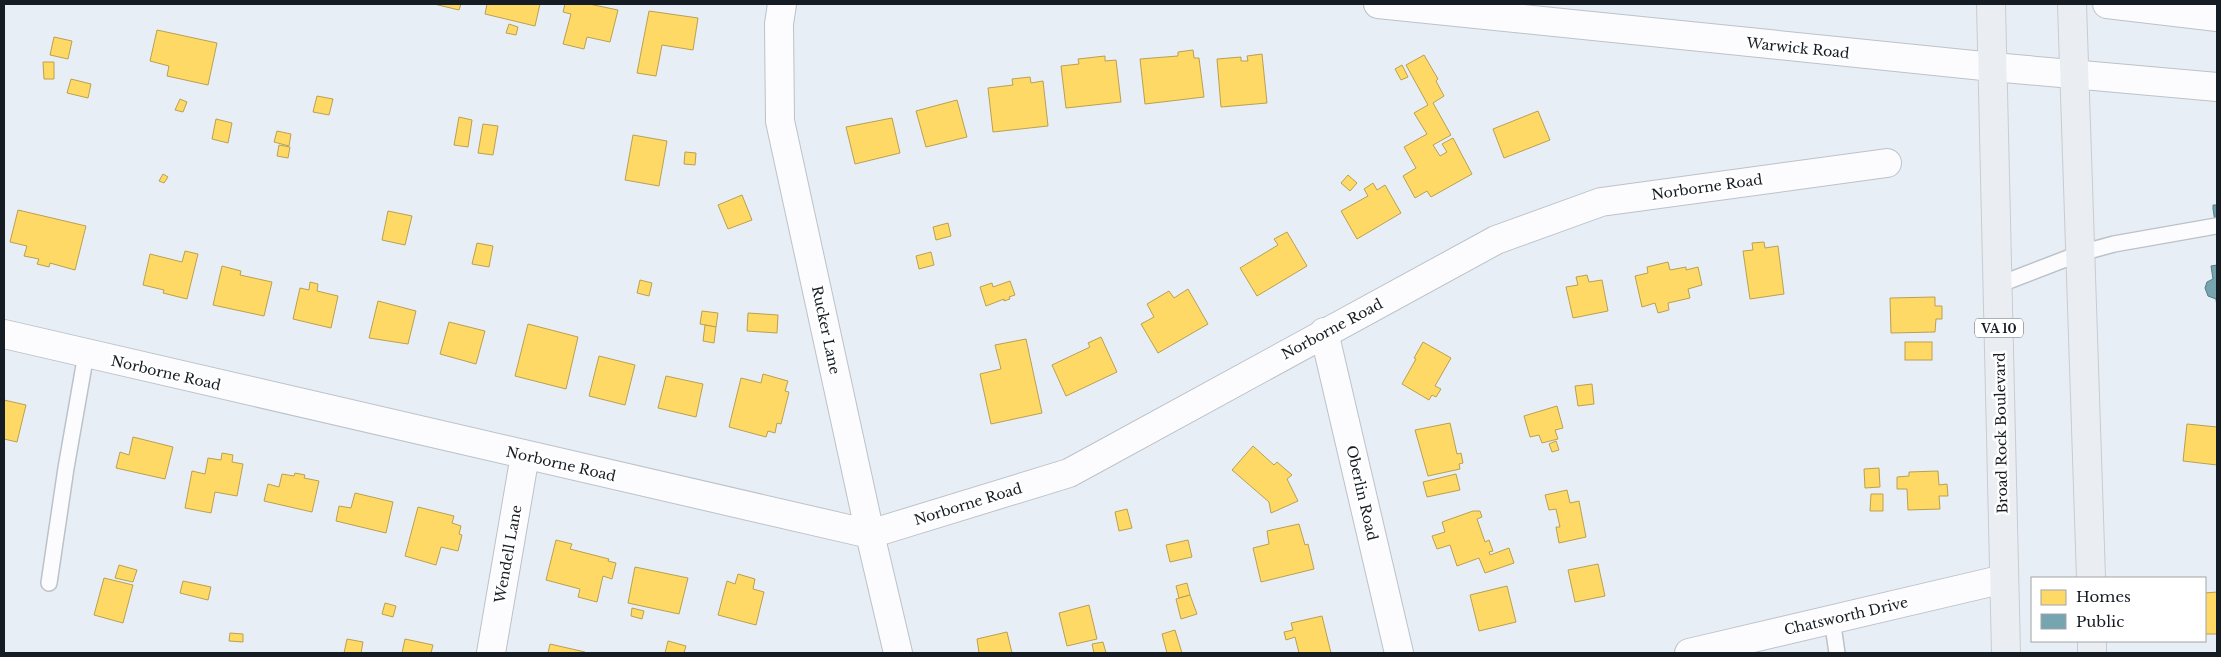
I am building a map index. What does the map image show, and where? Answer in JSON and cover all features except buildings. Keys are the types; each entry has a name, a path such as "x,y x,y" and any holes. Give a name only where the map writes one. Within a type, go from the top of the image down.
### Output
{"main road":[{"name":"Broad Rock Boulevard","path":"1992,4 2006,653"},
{"path":"2072,4 2082,253 2091,577"}],"street":[{"name":"Rucker Lane","path":"782,4 779,24 780,121 870,534 898,653"},
{"name":"Warwick Road","path":"1378,4 1993,67 2217,87"},
{"path":"2107,4 2217,17"},
{"name":"Norborne Road","path":"4,334 525,456 870,534 1068,473 1496,240 1601,202 1887,163"},
{"name":"Oberlin Road","path":"1324,332 1399,653"},
{"name":"Wendell Lane","path":"491,653 525,456"},
{"name":"Chatsworth Drive","path":"1689,653 2004,579"}],"lane":[{"path":"1998,285 2082,253 2114,244 2216,226"},
{"path":"49,583 66,468 86,354"},
{"path":"1832,619 1837,653"}]}
